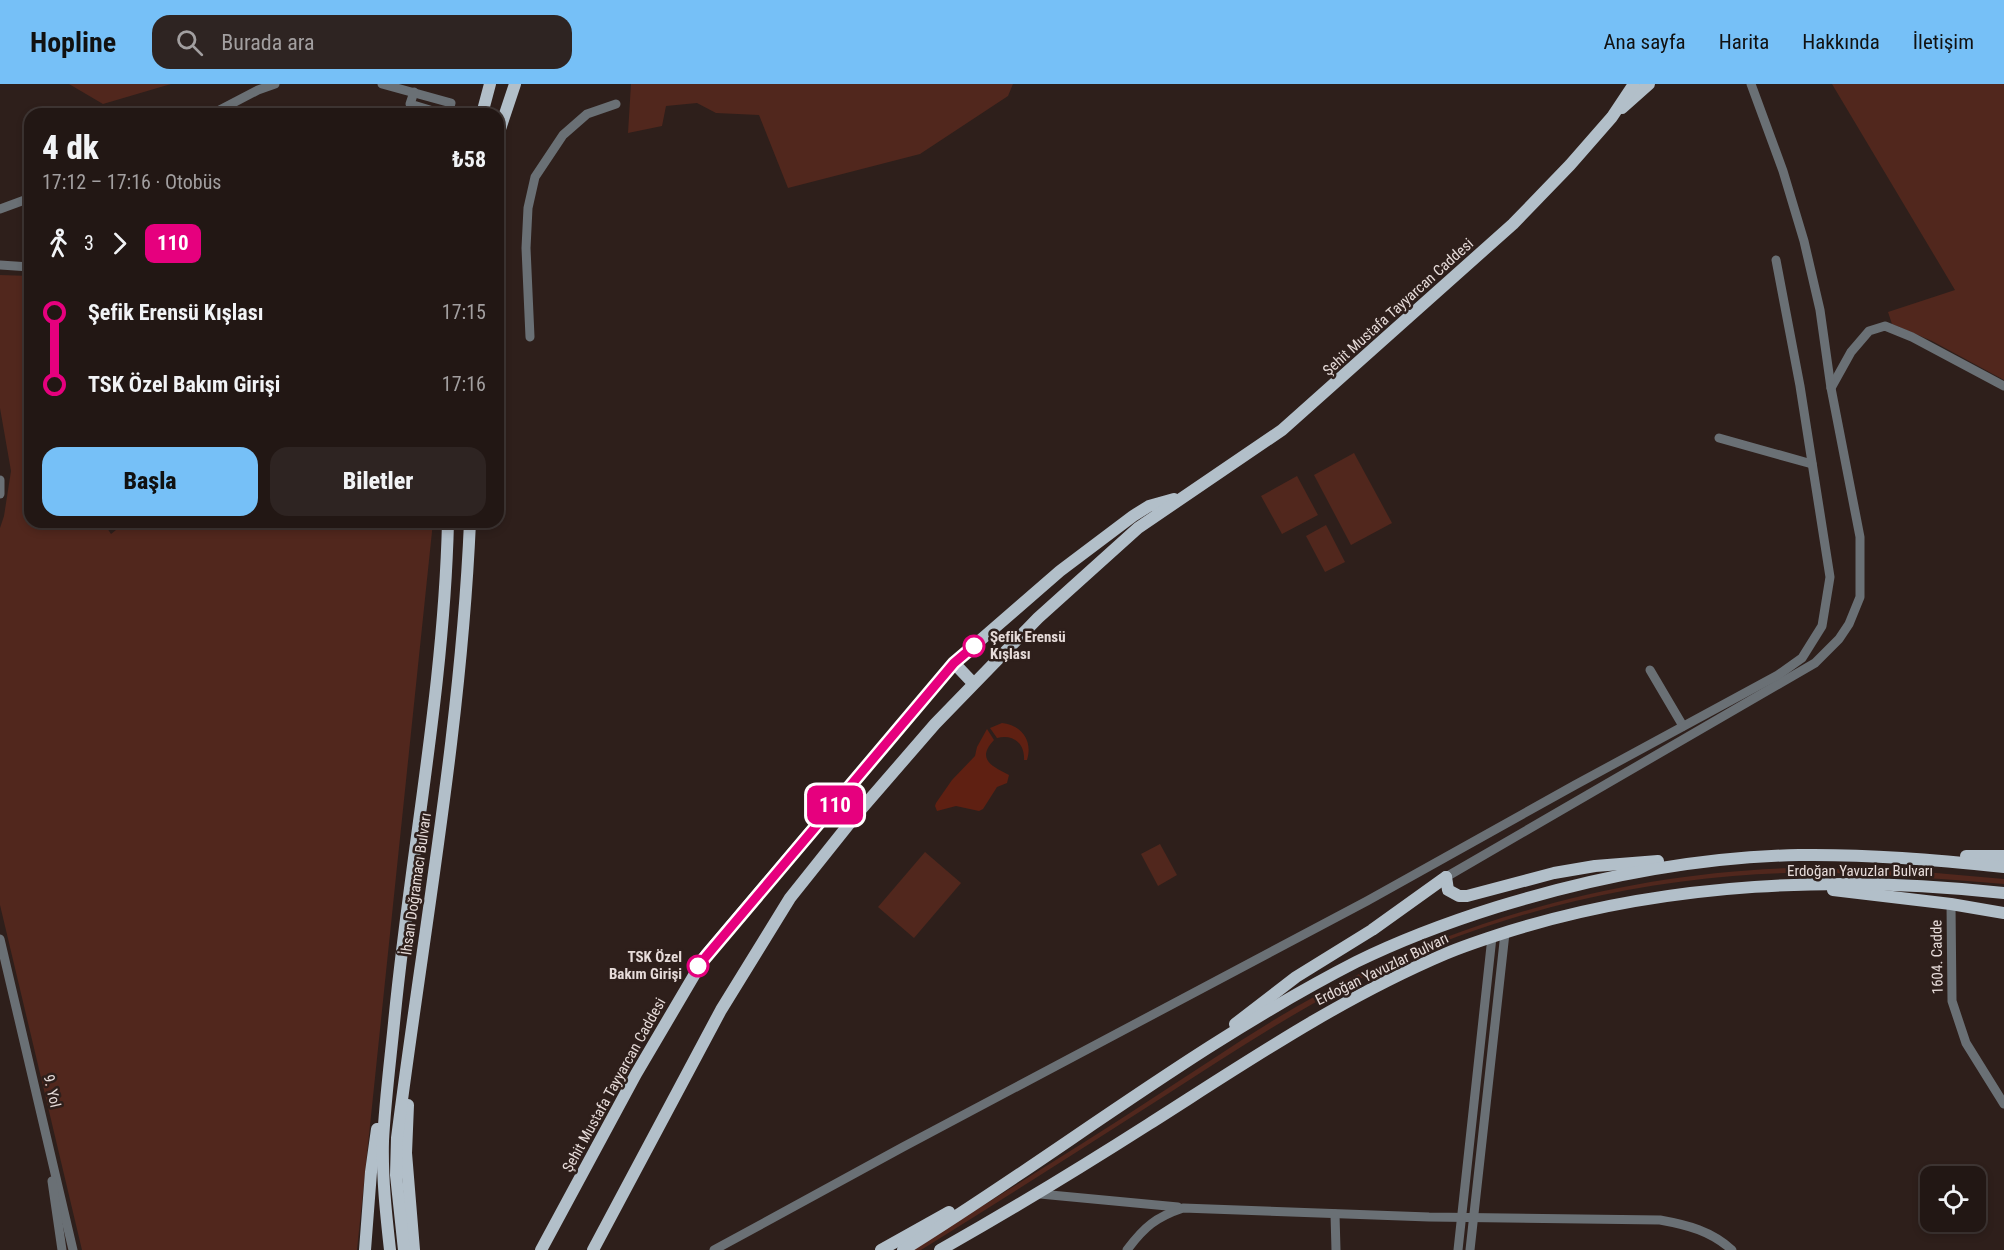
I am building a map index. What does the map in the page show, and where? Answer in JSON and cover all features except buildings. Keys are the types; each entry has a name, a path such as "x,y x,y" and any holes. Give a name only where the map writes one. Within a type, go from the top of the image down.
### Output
{"main road":[{"path":"484,108 490,84"},
{"path":"504,117 515,84"},
{"name":"Şehit Mustafa Tayyarcan Caddesi","path":"1612,117 1634,84"},
{"name":"Şehit Mustafa Tayyarcan Caddesi","path":"593,1250 722,1010 790,898 857,814 973,683 1038,618 1137,528 1291,422 1513,224 1612,117 1649,84"},
{"name":"Şehit Mustafa Tayyarcan Caddesi","path":"541,1250 636,1074 706,955 954,663 1053,576 1133,516 1149,507 1184,496"},
{"name":"İhsan Doğramacı Bulvarı","path":"390,1250 384,1191 383,1142 408,894 430,745 443,623 448,528"},
{"name":"İhsan Doğramacı Bulvarı","path":"404,1250 396,1175 396,1148 454,724 470,528"},
{"path":"954,663 973,683"},
{"name":"Erdoğan Yavuzlar Bulvarı","path":"903,1250 1188,1060 1349,966 1449,922 1583,883 1638,872 1736,858 1801,855 1913,858 2004,867"},
{"path":"1913,858 2004,856"},
{"path":"1446,877 1446,886 1452,894 1467,896 1540,876 1595,866 1736,858"},
{"path":"1188,1060 1296,977 1372,930 1446,877"},
{"name":"Erdoğan Yavuzlar Bulvarı","path":"940,1250 1040,1194 1331,1010 1417,966 1492,937 1566,915 1705,892 1811,885 1902,884 2004,893"},
{"path":"1811,885 1851,893 1952,904 2004,913"},
{"path":"365,1250 371,1172 397,995"},
{"path":"413,1012 406,1154 414,1250"},
{"name":"Erdoğan Yavuzlar Bulvarı","path":"881,1250 1018,1174"}],"street":[{"path":"224,108 267,84"},
{"path":"258,90 275,84"},
{"path":"382,84 451,103 450,108"},
{"path":"1446,877 1805,669 1827,653 1839,639 1849,624 1860,597 1860,537 1831,388 1820,309 1804,241 1783,171 1751,84"},
{"path":"414,92 410,104 423,108"},
{"path":"530,337 526,238 528,208 535,177 563,135 588,114 616,104"},
{"path":"0,209 24,200"},
{"path":"714,1250 1367,901 1778,675 1802,658 1822,626 1830,577 1800,386 1776,260"},
{"path":"0,266 24,267"},
{"path":"1831,388 1851,352 1869,331 1885,326 1912,337 2004,386"},
{"path":"1719,438 1812,464"},
{"path":"0,480 0,494"},
{"path":"1650,670 1683,726"},
{"name":"1604. Cadde","path":"1952,904 1952,1001 1966,1043 2004,1104"},
{"path":"1470,1250 1505,933"},
{"path":"1458,1250 1492,937"},
{"name":"9. Yol","path":"0,939 73,1250"},
{"name":"9. Yol","path":"0,960 52,1180 62,1250"},
{"path":"1040,1194 1183,1208 1473,1218 1660,1220 1694,1227 1714,1236 1732,1250"},
{"path":"1127,1250 1141,1231 1149,1225 1164,1214 1183,1208"},
{"path":"1335,1214 1336,1250"}],"shaded area":[{"path":"69,84 171,84 103,104"},
{"path":"631,84 1013,84 1008,96 920,154 788,188 759,115 716,113 697,103 666,106 662,126 628,133"},
{"path":"1832,84 2004,84 2004,380 1932,341 1892,324 1888,312 1955,290"},
{"path":"354,106 362,108 339,108"},
{"path":"0,275 24,276 24,528 107,528 111,534 118,528 432,528 357,1250 82,1250 0,905 0,528 11,471 0,408"},
{"path":"1354,453 1392,523 1351,545 1314,475"},
{"path":"1297,476 1318,515 1282,534 1261,496"},
{"path":"1326,525 1345,562 1325,572 1306,536"},
{"path":"1002,723 1015,727 1024,735 1028,746 1027,760 1024,760 1024,754 1017,741 1008,737 997,738 990,728"},
{"path":"987,729 994,740 986,753 986,758 993,766 1009,775 1007,783 997,787 983,809 979,811 956,806 937,811 936,803 952,780 975,756 977,747"},
{"path":"1160,844 1177,875 1158,886 1141,854"},
{"path":"925,852 961,883 914,938 878,907"},
{"path":"1791,868 1902,870 2004,879 2004,884 1834,873 1733,876 1601,895 1515,917 1473,931 1391,964 1332,993 1248,1042 921,1250 912,1250 1279,1017 1357,975 1409,952 1515,914 1623,887 1735,871"}],"bus line":[{"name":"110","path":"698,966 954,663 974,646"}],"place":[{"name":"Şefik Erensü Kışlası","path":"974,646"},
{"name":"TSK Özel Bakım Girişi","path":"698,966"}]}
